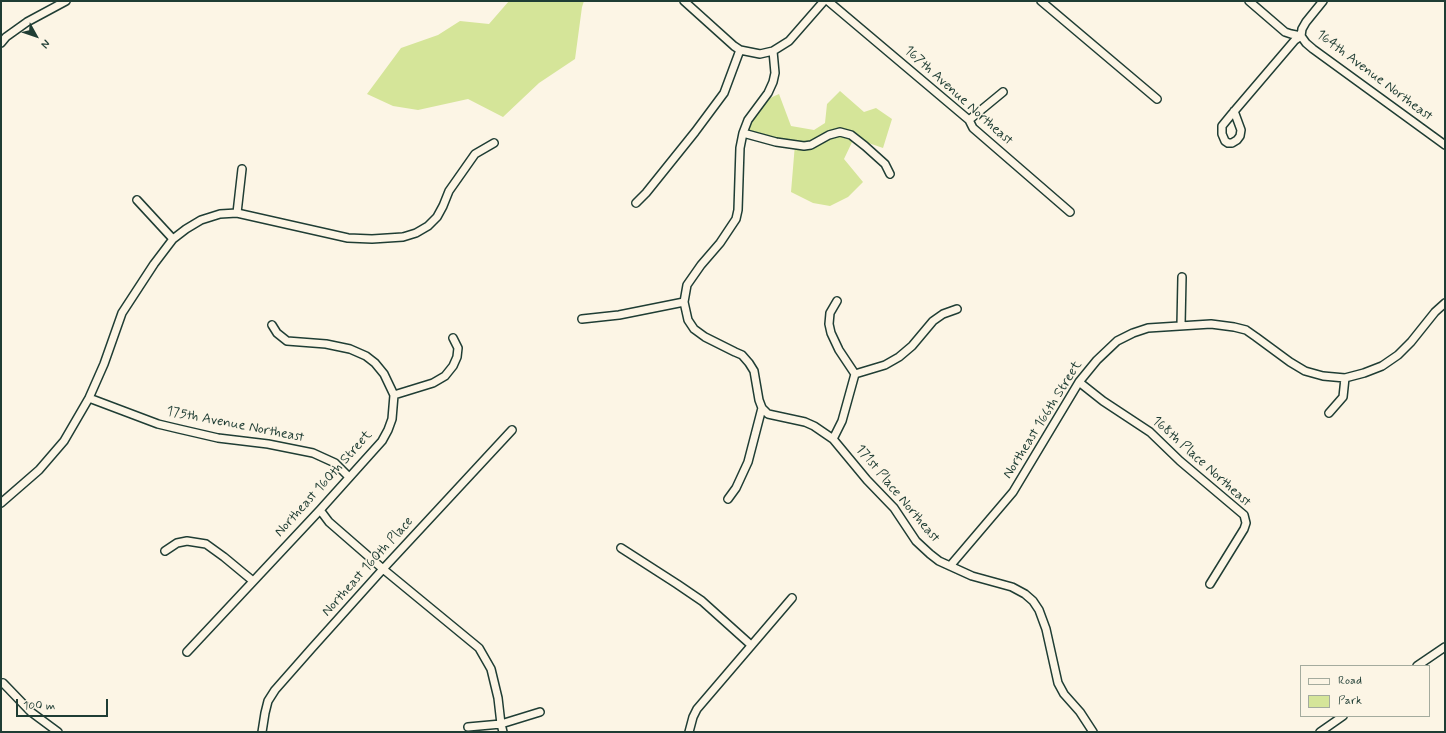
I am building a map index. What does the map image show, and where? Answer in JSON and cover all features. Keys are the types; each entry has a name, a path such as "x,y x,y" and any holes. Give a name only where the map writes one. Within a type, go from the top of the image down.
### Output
{"street":[{"path":"1,43 6,37 27,22 66,1"},
{"path":"684,1 734,46 740,50 760,54 772,51 789,41 824,1"},
{"name":"167th Avenue Northeast","path":"828,1 969,120 973,128 1070,212"},
{"path":"1041,1 1157,98"},
{"name":"164th Avenue Northeast","path":"1249,1 1285,32 1301,36 1313,49 1445,145"},
{"path":"1234,111 1295,40 1301,36 1302,29 1306,22 1323,1"},
{"path":"636,203 695,132 724,93 740,50"},
{"path":"728,499 736,488 754,446 762,408 759,400 754,371 742,355 694,329 688,320 684,302 687,285 736,220 738,210 740,148 743,133 748,120 768,93 773,82 775,73 772,51"},
{"path":"969,120 1003,92"},
{"path":"743,133 776,142 804,146 811,145 829,135 840,132 851,136 865,146 885,164 890,174"},
{"path":"1,503 24,484 52,456 64,441 90,398 122,313 154,264 173,239 201,220 220,214 237,213 348,238 372,239 403,237 416,233 428,226 444,206 449,191 475,154 494,143"},
{"path":"237,213 242,169"},
{"path":"137,200 173,239"},
{"path":"1182,276 1181,325 1211,324 1246,330 1305,371 1323,376 1346,378 1382,366 1398,355 1411,342 1435,312 1445,303"},
{"path":"837,301 830,313 829,324 831,333 839,350 856,374"},
{"path":"582,319 618,315 684,302"},
{"path":"856,374 885,365 899,357 912,346 933,321 943,314 957,309"},
{"path":"272,325 277,333 287,341 326,344 350,349 366,356 376,363 384,374 394,395 433,383 444,376 457,357 458,348 453,338"},
{"name":"Northeast 166th Street","path":"950,566 1013,492 1079,382 1097,360 1117,341 1133,333 1148,328 1181,325"},
{"path":"833,439 842,421 856,374"},
{"path":"1328,413 1343,397 1346,378"},
{"name":"168th Place Northeast","path":"1079,382 1103,401 1150,432 1180,461 1244,515 1246,522 1244,529 1210,584"},
{"name":"Northeast 160th Street","path":"187,652 320,510 382,441 392,419 394,395"},
{"name":"175th Avenue Northeast","path":"90,398 158,424 218,438 268,444 313,453 335,463 349,477"},
{"name":"171st Place Northeast","path":"762,408 768,414 805,422 814,426 833,439 867,480 894,508 916,541 939,561 972,576 1012,587 1025,594 1033,601 1039,610 1046,629 1058,683 1064,694 1080,712 1093,732"},
{"name":"Northeast 160th Place","path":"262,732 268,701 275,690 383,569 512,430"},
{"path":"320,510 329,522 383,569 479,648 491,669 498,698 503,732"},
{"path":"165,551 176,543 197,542 206,544 253,581"},
{"path":"621,548 702,601 751,645"},
{"path":"689,732 697,709 792,598"},
{"path":"1418,665 1445,647"},
{"path":"3,683 31,712 58,732"},
{"path":"468,727 501,724 540,712"},
{"path":"1320,732 1342,717"}],"green space":[{"path":"509,1 584,1 575,59 539,83 503,117 468,99 418,110 393,106 367,94 401,48 438,35 460,21 489,24"},
{"path":"840,91 864,112 876,108 892,119 883,148 854,138 844,159 863,182 848,197 830,206 813,203 791,192 795,144 743,133 761,102 779,94 791,126 814,130 825,123 827,104"}]}
